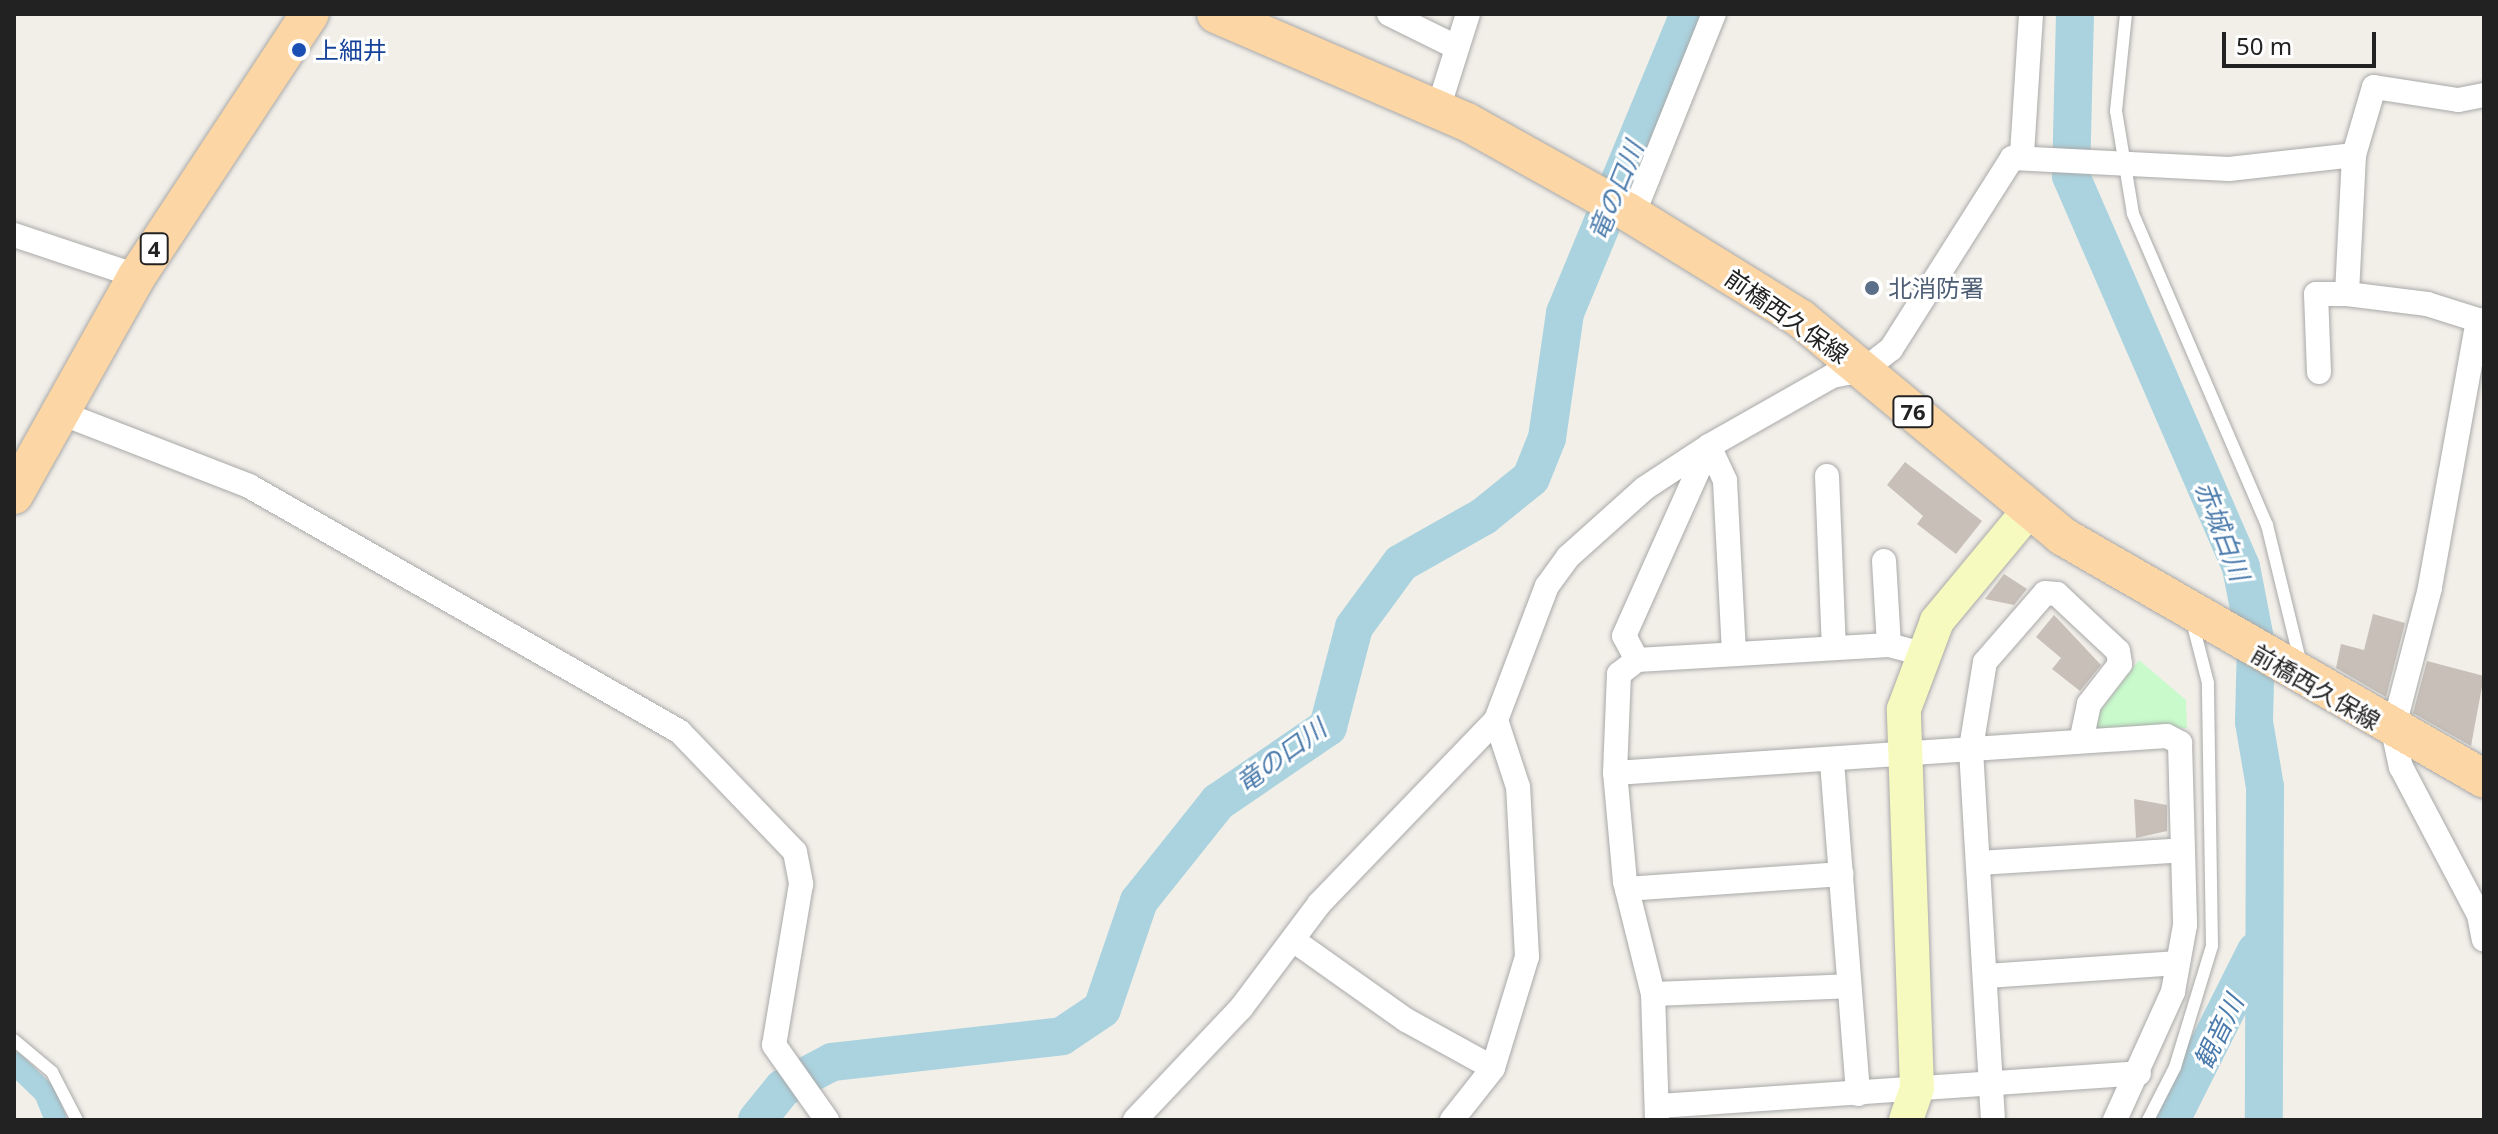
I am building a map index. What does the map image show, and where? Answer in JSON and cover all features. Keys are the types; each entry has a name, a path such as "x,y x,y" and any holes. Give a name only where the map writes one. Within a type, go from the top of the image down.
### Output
{"main road":[{"name":"4","path":"14,495 137,276 310,14"},
{"name":"前橋西久保線","path":"1216,14 1438,109 1630,213 1801,319 2029,510 2300,679 2484,779"}],"street":[{"path":"1389,14 1456,47"},
{"path":"1438,109 1468,14"},
{"path":"1630,213 1714,14"},
{"path":"1135,1120 1241,1008 1293,940 1426,787 1496,720 1547,586 1568,557 1645,488 1709,446 1832,376 1864,370 1891,349 2026,154 2031,14"},
{"path":"2347,294 2354,155 2374,87 2458,100 2484,95"},
{"path":"2026,154 2126,169 2229,169 2354,155"},
{"path":"14,235 137,276"},
{"path":"2319,372 2316,294 2347,294 2481,321 2433,574 2393,730 2401,767 2479,915 2484,940"},
{"path":"61,413 249,486 680,732 795,852 801,884 774,1045 827,1120"},
{"path":"1709,446 1725,481 1734,654"},
{"path":"1637,660 1624,636 1709,446"},
{"path":"1827,476 1834,648"},
{"path":"2029,510 1937,621 1904,649 1834,648 1637,660 1619,674 1615,773 1627,889 1653,994 1658,1113 1917,1088 2139,1073"},
{"path":"1884,561 1904,649 1901,758 1917,1088 1906,1120"},
{"path":"1993,1120 1996,1083 1971,748 1985,662 2045,593 2057,594 2118,651 2120,664 2089,704 2081,741"},
{"path":"1452,1120 1493,1068 1527,957 1518,787 1496,720"},
{"path":"1615,773 1901,758 1971,748 2167,736 2180,743 2183,850 2178,963 2139,1073 2115,1120"},
{"path":"1832,762 1858,1094"},
{"path":"1979,863 2183,850"},
{"path":"1627,889 1841,874"},
{"path":"1293,940 1406,1020 1493,1068"},
{"path":"1987,976 2178,963"},
{"path":"1653,994 1849,986"}],"lane":[{"path":"2126,14 2116,111 2133,214 2267,525 2300,679"},
{"path":"2148,1120 2175,1067 2212,946 2208,683 2192,614"},
{"path":"14,1040 52,1072 77,1120"}],"green space":[{"path":"2139,660 2186,700 2187,728 2101,731 2092,722"}],"building":[{"path":"1905,462 1982,521 1956,554 1917,524 1923,516 1887,485"},
{"path":"2004,574 2027,589 2014,605 1985,599"},
{"path":"2373,614 2405,623 2386,697 2336,668 2341,644 2364,650"},
{"path":"2054,615 2101,665 2080,691 2052,669 2061,658 2036,637"},
{"path":"2427,661 2484,676 2471,746 2413,713"},
{"path":"2134,799 2167,805 2167,831 2136,838"}],"waterway":[{"name":"竜の口川","path":"757,1120 783,1088 832,1062 1062,1036 1102,1009 1139,901 1218,802 1328,727 1354,627 1401,563 1484,516 1531,478 1547,438 1565,313 1689,14"},
{"name":"赤城白川","path":"2075,14 2071,176 2241,567 2256,644 2254,722 2265,787 2264,1120"},
{"name":"観音川","path":"2171,1120 2256,951"},
{"path":"14,1063 45,1093 56,1120"}],"place":[{"name":"上細井","path":"299,50"},
{"name":"北消防署","path":"1872,288"}]}
